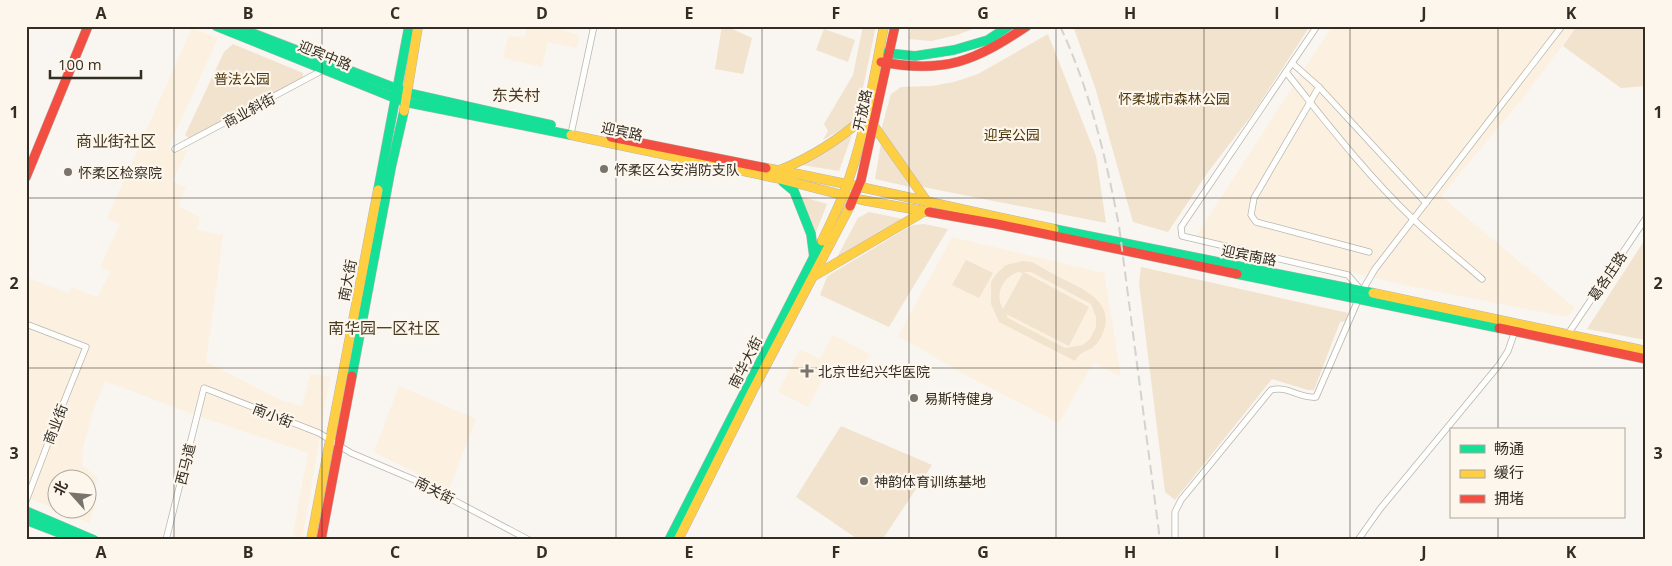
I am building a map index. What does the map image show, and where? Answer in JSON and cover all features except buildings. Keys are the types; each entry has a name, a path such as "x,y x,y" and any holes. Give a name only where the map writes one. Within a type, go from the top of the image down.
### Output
{"main road":[{"path":"26,162 82,26"},
{"path":"26,177 88,26"},
{"name":"迎宾中路","path":"216,26 324,70 396,94"},
{"name":"迎宾中路","path":"234,26 406,98"},
{"name":"南大街","path":"312,540 409,26"},
{"name":"南大街","path":"321,540 406,98 418,26"},
{"name":"开放路","path":"843,195 866,116 884,26"},
{"name":"开放路","path":"854,198 874,126 895,26"},
{"path":"878,52 929,55 988,40 1009,26"},
{"path":"876,61 939,66 970,59 998,46 1026,26"},
{"name":"迎宾路","path":"406,98 572,129 777,174 843,195"},
{"name":"迎宾路","path":"406,98 506,121 777,174 847,184"},
{"path":"814,259 812,234 794,191 777,174 848,133 866,116"},
{"path":"814,276 926,207 874,126"},
{"name":"迎宾南路","path":"847,184 926,207"},
{"path":"843,195 854,198"},
{"name":"南华大街","path":"669,540 814,259 843,195"},
{"name":"迎宾南路","path":"854,198 926,207 1646,351"},
{"name":"南华大街","path":"678,540 753,390 854,198"},
{"name":"迎宾南路","path":"1361,295 1646,359"},
{"path":"26,512 94,540"},
{"path":"26,520 78,540"}],"street":[{"path":"572,129 594,26"},
{"path":"1317,26 1181,227 1182,236 1348,275 1361,295"},
{"path":"1175,540 1175,512 1180,500 1271,390 1278,388 1309,398 1316,397 1374,269 1562,26"},
{"path":"1292,64 1319,87 1426,202"},
{"name":"商业斜街","path":"175,149 324,70"},
{"path":"1286,72 1309,102 1382,187 1413,219 1482,279"},
{"path":"1319,87 1254,198 1251,215 1256,222 1369,252"},
{"name":"葛各庄路","path":"1568,334 1646,218"},
{"name":"商业街","path":"26,324 86,347 26,501"},
{"path":"1358,540 1380,509 1499,365 1508,350 1515,330"},
{"name":"南小街","path":"204,388 319,433 338,446"},
{"name":"西马道","path":"166,540 204,388"},
{"name":"南关街","path":"338,446 416,481 529,540"}],"shaded area":[{"path":"527,26 558,26 558,28 580,36 577,48 548,42 542,67 503,58 508,36 525,37"},
{"path":"1332,26 1577,26 1522,99 1441,196 1575,308 1567,317 1404,285 1196,236"},
{"path":"192,28 218,38 168,148 177,151 188,150 172,181 186,187 178,206 200,217 197,230 223,235 206,362 281,400 302,406 310,374 330,377 302,540 293,534 308,453 195,415 105,381 93,411 83,447 82,465 86,468 48,468 48,506 26,497 26,277 68,293 72,287 97,297 111,271 100,267 120,224 107,218"},
{"path":"952,237 1104,273 1121,377 1093,363 1059,423 969,377 898,336"},
{"name":"北京世纪兴华医院","path":"833,335 870,354 857,378 830,364 808,407 778,392 800,349 820,359"},
{"path":"399,386 476,419 449,489 374,452"},
{"path":"77,518 91,518 89,523"}],"green space":[{"path":"722,26 752,38 743,74 715,69"},
{"path":"863,26 876,26 856,121 823,140 828,131 824,124 853,75"},
{"path":"911,26 981,26 957,35 931,41 909,39"},
{"name":"怀柔城市森林公园","path":"1073,26 1310,26 1254,112 1208,172 1168,232 1133,222 1095,87"},
{"path":"1577,26 1646,26 1646,86 1621,88 1563,46"},
{"path":"824,29 855,40 848,62 816,50"},
{"name":"迎宾公园","path":"1048,34 1096,156 1106,223 923,187 881,130 891,94 901,87 932,86 954,82 978,74"},
{"name":"普法公园","path":"233,44 303,73 303,77 189,138 185,135 224,52"},
{"path":"852,135 839,171 802,165"},
{"path":"881,143 910,187 875,179"},
{"path":"799,196 827,204 814,237"},
{"path":"869,212 903,219 835,261 858,218"},
{"path":"924,224 948,229 889,327 820,295 827,277 831,274 913,225"},
{"path":"1646,238 1646,340 1587,329"},
{"path":"966,260 993,273 979,298 952,285"},
{"path":"1023,261 1032,262 1093,296 1104,310 1106,318 1105,328 1094,347 1081,354 1075,361 999,322 991,304 991,282 996,274 1006,265","holes":["1018,272 1023,273 1003,309 999,298 1004,282","1024,272 1031,272 1091,304 1096,317 1096,327 1090,339 1083,345 1065,348 1008,318 1006,314 1069,346 1089,307"]},
{"path":"1141,267 1348,313 1346,321 1340,322 1314,390 1308,390 1272,379 1175,500 1165,492 1139,283"},
{"name":"神韵体育训练基地","path":"841,426 932,465 882,540 859,540 796,497"}],"railway":[{"path":"1060,26 1071,50 1096,124 1119,226 1160,540"}],"traffic: fast":[{"path":"216,26 405,102 571,135"},
{"path":"234,26 408,93 551,125"},
{"path":"378,190 409,26"},
{"path":"886,53 915,56 954,50 988,40 1009,26"},
{"path":"352,376 391,168 404,111"},
{"path":"783,182 794,191 811,234 814,257"},
{"path":"1054,229 1373,293"},
{"path":"669,540 822,241"},
{"path":"1237,274 1499,328"},
{"path":"26,511 94,540"},
{"path":"26,520 78,540"}],"traffic: slow":[{"path":"404,111 418,26"},
{"path":"822,241 841,201 857,154 884,26"},
{"path":"780,170 825,147 866,116"},
{"path":"874,126 928,203"},
{"path":"571,135 776,178 862,200 929,212"},
{"path":"766,168 1054,229"},
{"path":"311,540 378,190"},
{"path":"678,540 753,390 850,206"},
{"path":"814,276 925,211"},
{"path":"1373,293 1646,351"}],"traffic: jam":[{"path":"26,177 88,26"},
{"path":"850,206 861,180 895,26"},
{"path":"881,62 924,66 959,62 991,48 1027,26"},
{"path":"611,137 766,168"},
{"path":"929,212 997,224 1237,274"},
{"path":"1499,328 1646,359"},
{"path":"321,540 352,376"}],"place":[{"name":"怀柔区公安消防支队","path":"604,169"},
{"name":"怀柔区检察院","path":"68,172"},
{"name":"北京世纪兴华医院","path":"807,371"},
{"name":"易斯特健身","path":"914,398"},
{"name":"神韵体育训练基地","path":"864,481"}],"district":[{"name":"东关村","path":"516,95"},
{"name":"商业街社区","path":"116,141"},
{"name":"南华园一区社区","path":"384,328"}]}
